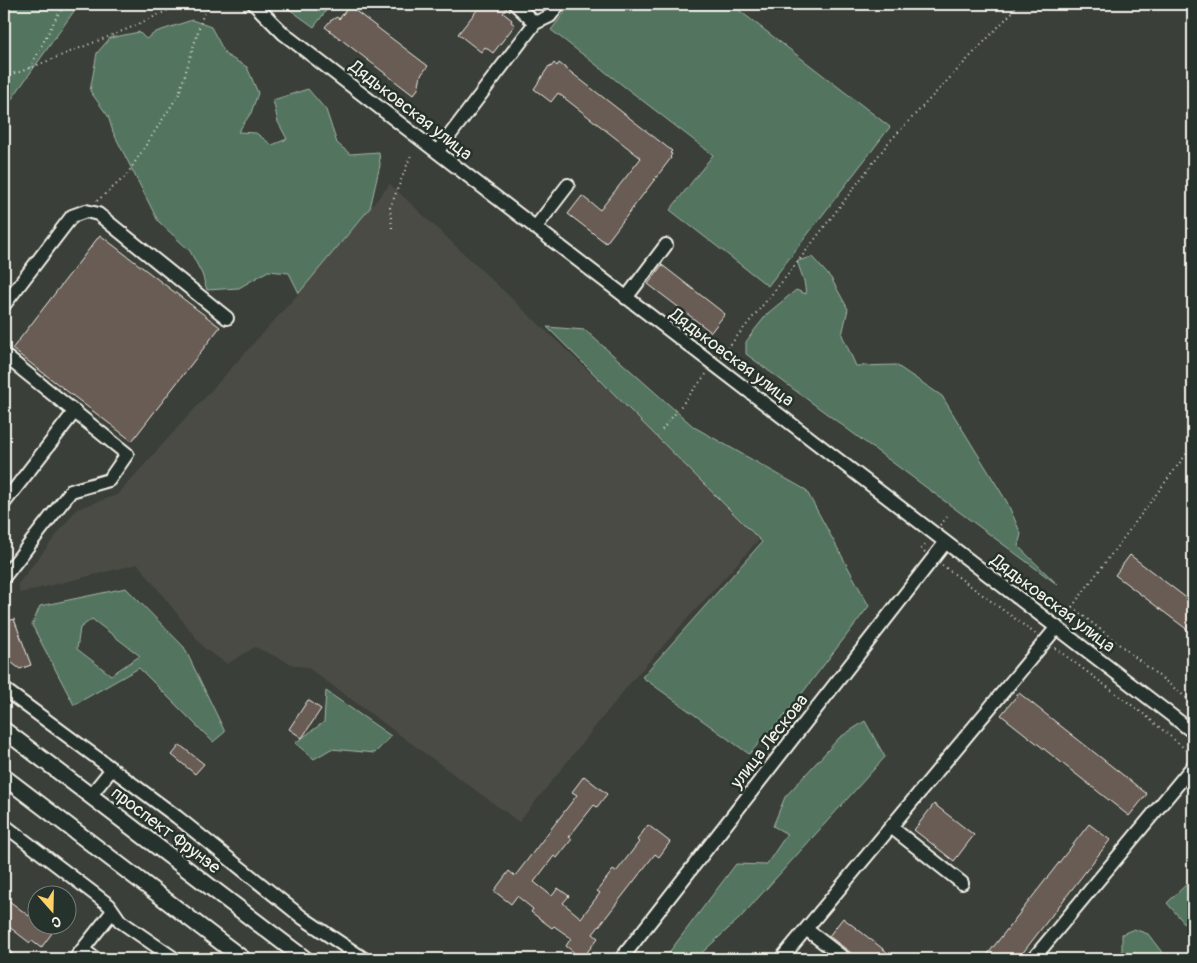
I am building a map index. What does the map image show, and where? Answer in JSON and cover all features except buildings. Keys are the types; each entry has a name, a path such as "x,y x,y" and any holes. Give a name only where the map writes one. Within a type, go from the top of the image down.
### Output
{"main road":[{"name":"проспект Фрунзе","path":"4,730 305,959"},
{"path":"4,777 243,959"}],"street":[{"name":"Дядьковская улица","path":"254,4 284,34 1193,732"},
{"path":"515,4 534,23"},
{"path":"437,152 534,23 550,16 559,4"},
{"path":"535,228 568,185"},
{"path":"4,305 72,216 86,211 98,214 227,318"},
{"path":"626,298 666,245"},
{"path":"4,355 127,454 109,480 71,491 4,577"},
{"path":"4,503 75,411"},
{"name":"улица Лескова","path":"621,959 945,543"},
{"path":"781,959 1057,627"},
{"path":"4,689 177,817 303,918 364,959"},
{"path":"1033,959 1193,766"},
{"path":"90,796 112,769"},
{"path":"4,825 109,905 120,920 174,959"},
{"path":"891,827 962,883"},
{"path":"96,959 79,955 113,911"},
{"path":"806,929 845,959"}],"path":[{"path":"30,68 57,16 66,4"},
{"path":"4,75 30,68 130,28 181,4"},
{"path":"86,211 126,176 178,94 203,15 212,4"},
{"path":"662,430 790,272 888,143 1020,4"},
{"path":"392,228 390,208 411,155"},
{"path":"1057,627 1193,445"},
{"path":"921,549 1145,715 1193,756"},
{"path":"1072,607 1193,703"}],"shaded area":[{"path":"390,184 763,535 635,677 519,822 307,667 296,666 255,647 227,664 204,648 138,564 20,593 18,584 77,509 117,495 299,293"}],"green space":[{"path":"4,4 79,4 4,110"},
{"path":"282,4 323,4 328,8 314,27"},
{"path":"571,4 731,4 890,127 768,286 670,210 713,155 551,30"},
{"path":"192,20 211,27 226,55 247,67 258,93 251,113 238,132 256,133 272,145 287,139 278,122 273,100 308,89 326,110 337,143 350,154 379,152 380,165 370,208 299,293 289,273 268,271 239,288 207,290 202,274 190,251 158,221 113,132 108,116 90,91 97,53 110,38 139,32 146,39 156,32"},
{"path":"812,257 831,278 848,309 842,335 856,366 896,365 942,396 1007,502 1021,534 1018,546 1058,585 746,354 746,342 768,313 796,290 806,294 797,261"},
{"path":"547,327 585,330 694,427 806,490 869,606 787,713 749,754 642,677 762,542"},
{"path":"126,588 184,647 225,732 213,742 139,668 74,705 32,625 40,606","holes":["92,619 140,656 111,675 77,649 80,628"]},
{"path":"326,691 391,736 375,753 331,749 314,759 295,743 324,722"},
{"path":"865,721 885,757 740,918 695,959 664,959 736,864 766,865 787,834 773,826 785,797 839,738"},
{"path":"1193,878 1193,933 1167,903"},
{"path":"1134,929 1148,934 1167,959 1122,959 1122,934"}]}
